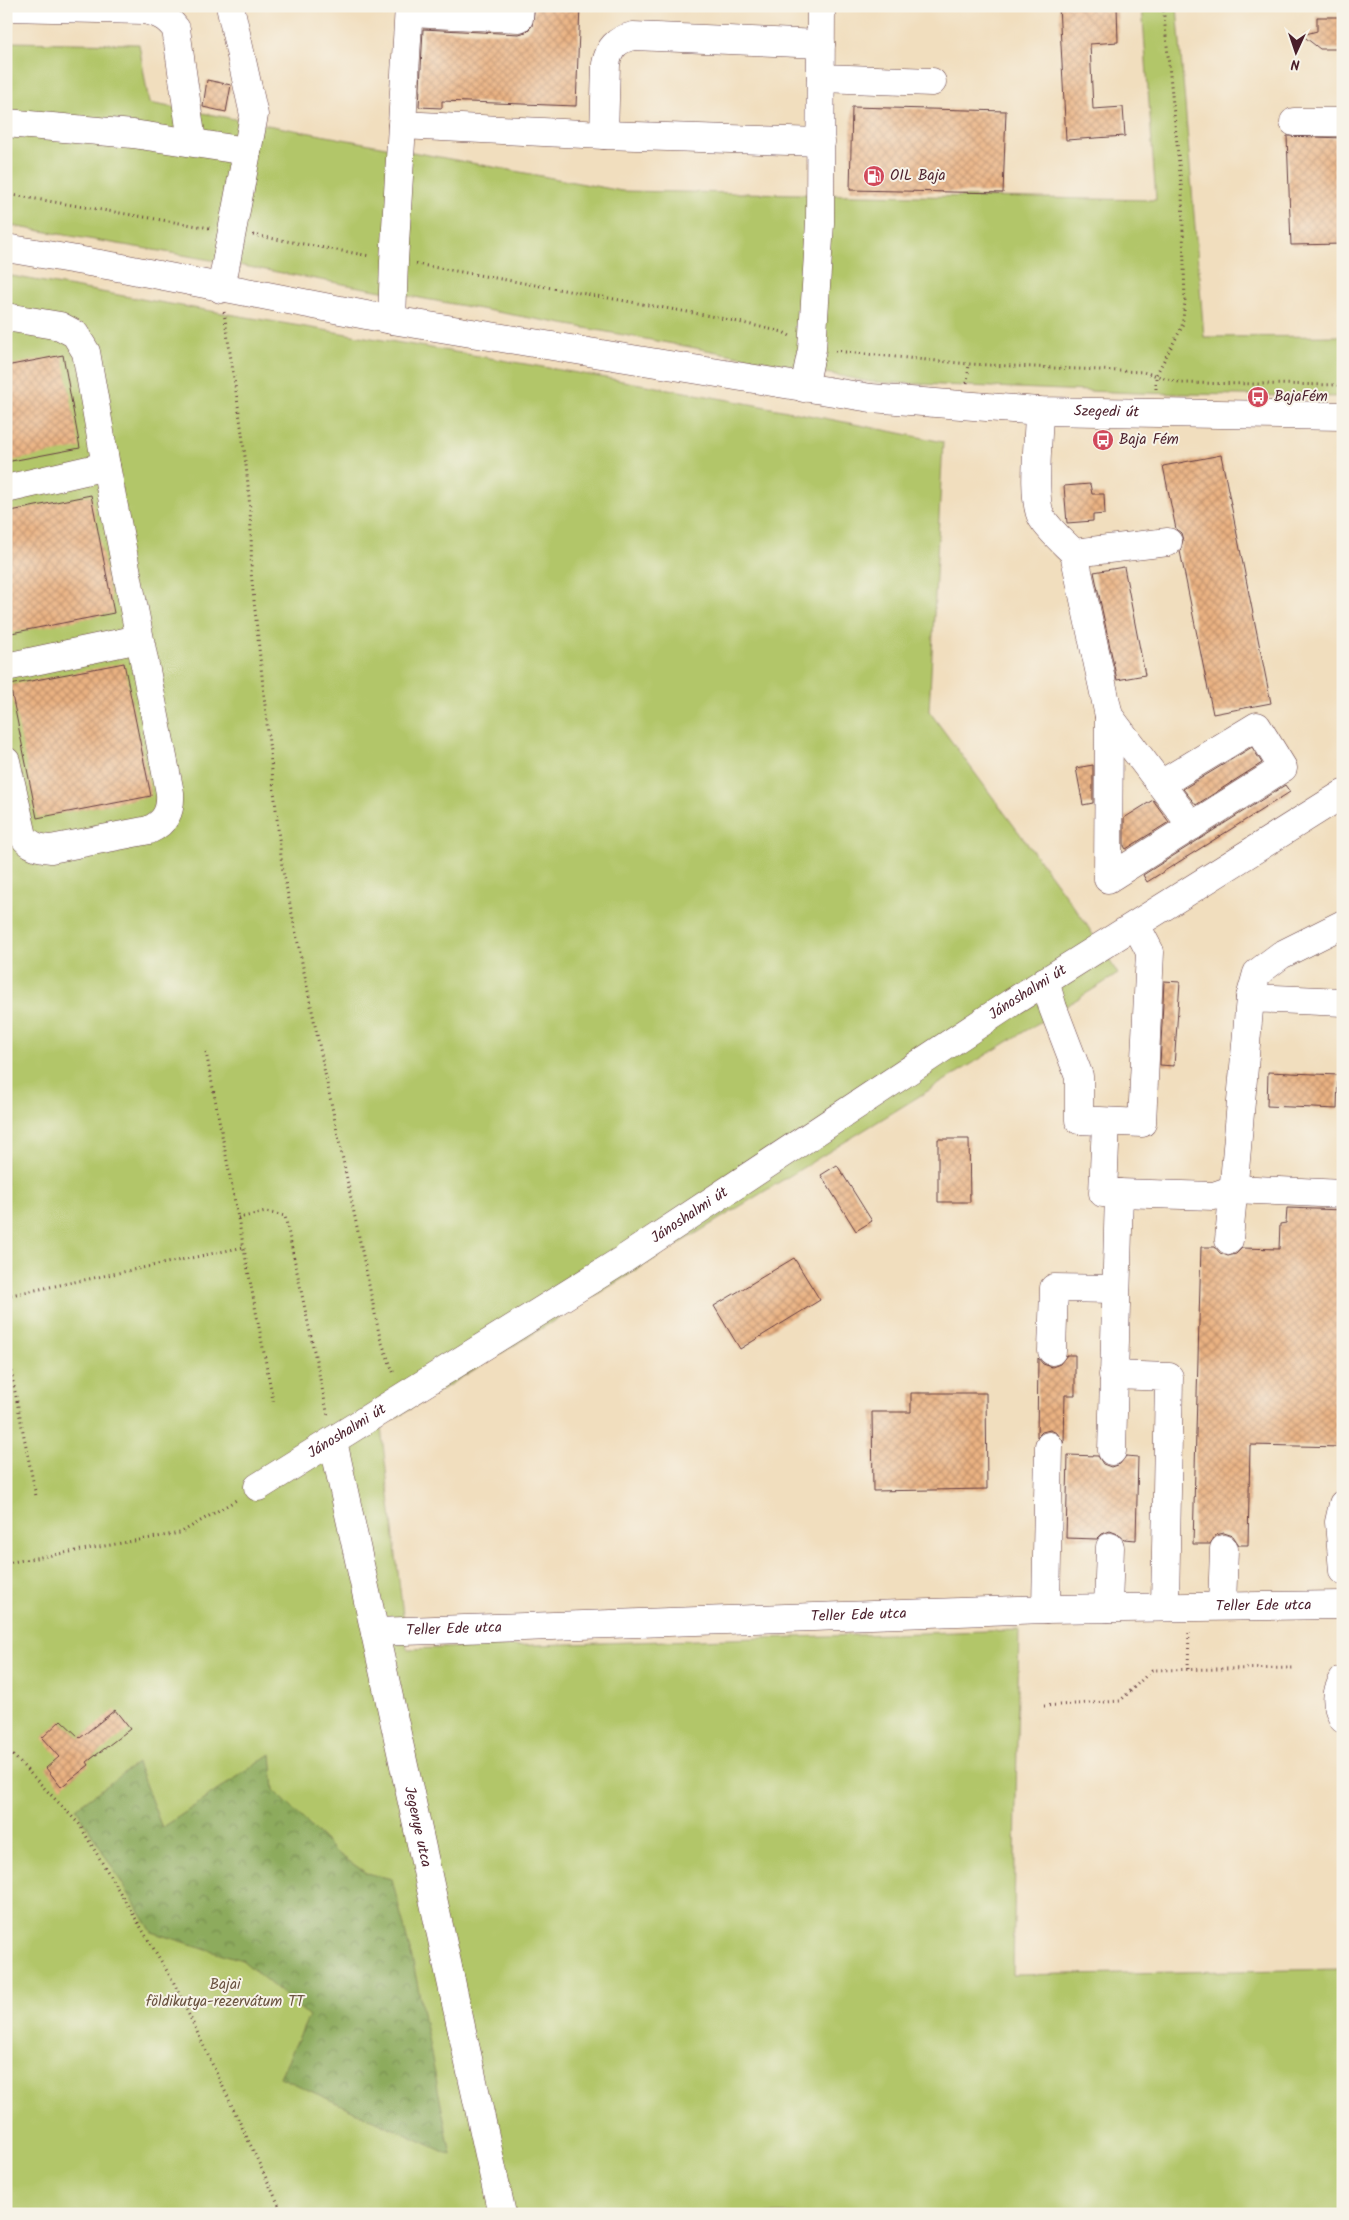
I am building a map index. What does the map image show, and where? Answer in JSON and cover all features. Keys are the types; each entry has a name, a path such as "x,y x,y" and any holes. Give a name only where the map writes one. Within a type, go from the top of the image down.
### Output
{"street":[{"path":"221,289 254,115 230,6"},
{"path":"392,320 409,10 519,18 520,6"},
{"path":"804,388 812,348 820,224 821,6"},
{"path":"6,7 144,10 158,13 169,20 176,29 192,142"},
{"path":"604,135 606,64 608,54 614,45 622,39 633,36 821,44"},
{"path":"821,78 932,82"},
{"path":"1294,122 1343,122"},
{"path":"6,123 133,134 248,151"},
{"path":"402,125 604,135 821,142"},
{"name":"Szegedi út","path":"6,248 112,266 221,289 392,320 872,398 1039,411 1343,416"},
{"path":"6,317 60,326 75,334 83,344 86,352 106,466 170,793 169,811 162,823 149,830 51,849 36,847 31,845 23,836 6,761"},
{"path":"1039,411 1038,506 1042,519 1074,553 1109,716 1108,879 1283,768 1257,726 1161,784"},
{"path":"6,489 106,466"},
{"path":"1074,553 1168,542"},
{"path":"6,667 139,639"},
{"path":"1109,716 1192,826"},
{"name":"Jánoshalmi út","path":"258,1487 624,1259 1045,981 1343,794"},
{"path":"1045,981 1052,1008 1079,1076 1079,1120 1142,1123 1150,952 1136,924"},
{"path":"1229,1240 1250,998 1257,973 1281,955 1343,924"},
{"path":"1250,998 1343,1002"},
{"path":"1106,1122 1103,1193 1214,1196 1234,1188 1343,1194"},
{"path":"1112,1450 1119,1193"},
{"path":"1052,1351 1054,1288 1116,1289"},
{"path":"1113,1375 1168,1377 1177,1607"},
{"name":"Jegenye utca","path":"341,1436 375,1632 502,2214"},
{"path":"1046,1609 1049,1446"},
{"path":"1343,1504 1339,1522 1343,1571"},
{"path":"1108,1608 1110,1547"},
{"path":"1222,1606 1224,1549"},
{"name":"Teller Ede utca","path":"375,1632 1046,1609 1343,1605"},
{"path":"1343,1680 1339,1688 1337,1701 1343,1719"}],"path":[{"path":"1156,412 1156,375 1182,326 1185,302 1182,193 1163,6"},
{"path":"221,289 246,468 252,551 251,572 282,866 380,1338 403,1397"},
{"path":"812,348 969,364 1143,372 1182,383 1343,384"},
{"path":"206,1052 274,1405"},
{"path":"238,1218 266,1212 284,1216 329,1422 341,1436"},
{"path":"6,1296 244,1247"},
{"path":"6,1347 36,1496"},
{"path":"6,1563 180,1533 258,1487"},
{"path":"1177,1607 1188,1669"},
{"path":"1044,1706 1120,1701 1152,1670 1294,1668"},
{"path":"6,1748 79,1824 173,1981 283,2214"}],"green space":[{"path":"1142,6 1177,6 1204,337 1343,336 1343,397 1137,393 870,382 767,361 183,255 6,225 6,42 139,44 149,103 622,191 1156,200"},
{"name":"Bajai földikutya-rezervátum TT","path":"6,275 593,376 827,418 943,442 929,711 1083,919 1118,974 381,1427 407,1649 1019,1630 1013,1975 1343,1969 1343,2214 6,2214"},
{"path":"271,1754 274,1790 336,1852 366,1873 392,1879 414,1967 451,2155 280,2077 309,2016 242,1960 152,1932 76,1808 137,1763 162,1828"}],"building":[{"path":"535,6 580,6 576,106 442,101 442,108 419,107 423,29 519,34 526,32 532,26"},
{"path":"1059,6 1117,6 1118,42 1090,44 1093,109 1123,107 1125,136 1066,140"},
{"path":"1317,17 1343,17 1343,49 1320,49 1302,35 1317,31"},
{"path":"207,80 231,85 226,112 203,107"},
{"path":"852,107 1006,111 1003,193 850,190"},
{"path":"1287,136 1343,138 1343,244 1291,245"},
{"path":"63,355 80,448 6,462 6,366"},
{"path":"1221,455 1271,703 1213,714 1180,551 1183,540 1181,533 1176,529 1163,466"},
{"path":"1090,484 1092,494 1104,494 1105,514 1093,515 1093,521 1067,523 1064,486"},
{"path":"91,495 114,613 6,634 6,512"},
{"path":"1124,567 1145,675 1117,680 1094,572"},
{"path":"124,663 151,796 37,818 10,685"},
{"path":"1252,747 1262,763 1196,805 1183,789"},
{"path":"1093,765 1093,803 1083,805 1076,768"},
{"path":"1285,785 1290,792 1147,882 1143,875"},
{"path":"1153,800 1169,822 1126,849 1124,846 1124,818"},
{"path":"1164,981 1180,982 1174,1066 1160,1065"},
{"path":"1268,1072 1338,1075 1337,1109 1267,1106"},
{"path":"938,1139 969,1139 970,1202 938,1202"},
{"path":"837,1165 872,1221 856,1231 821,1175"},
{"path":"1287,1208 1343,1210 1343,1447 1250,1445 1248,1545 1239,1545 1233,1536 1224,1533 1216,1535 1210,1544 1193,1544 1201,1247 1215,1247 1220,1253 1228,1256 1236,1254 1242,1248 1279,1249 1280,1224 1286,1223"},
{"path":"794,1258 820,1300 740,1349 714,1306"},
{"path":"1067,1355 1075,1355 1075,1395 1065,1395 1064,1443 1057,1433 1050,1430 1042,1432 1037,1437 1038,1358 1043,1364 1052,1367 1060,1364"},
{"path":"911,1393 986,1393 987,1489 873,1491 872,1412 911,1412"},
{"path":"1068,1455 1098,1456 1103,1464 1111,1467 1120,1464 1126,1456 1138,1457 1136,1540 1124,1539 1110,1531 1102,1534 1097,1539 1066,1538"},
{"path":"115,1710 130,1729 87,1762 89,1765 61,1787 46,1768 59,1757 42,1738 61,1720 80,1738"}],"place":[{"name":"OIL Baja","path":"874,176"},
{"name":"BajaFém","path":"1258,397"},
{"name":"Baja Fém","path":"1103,440"}]}
